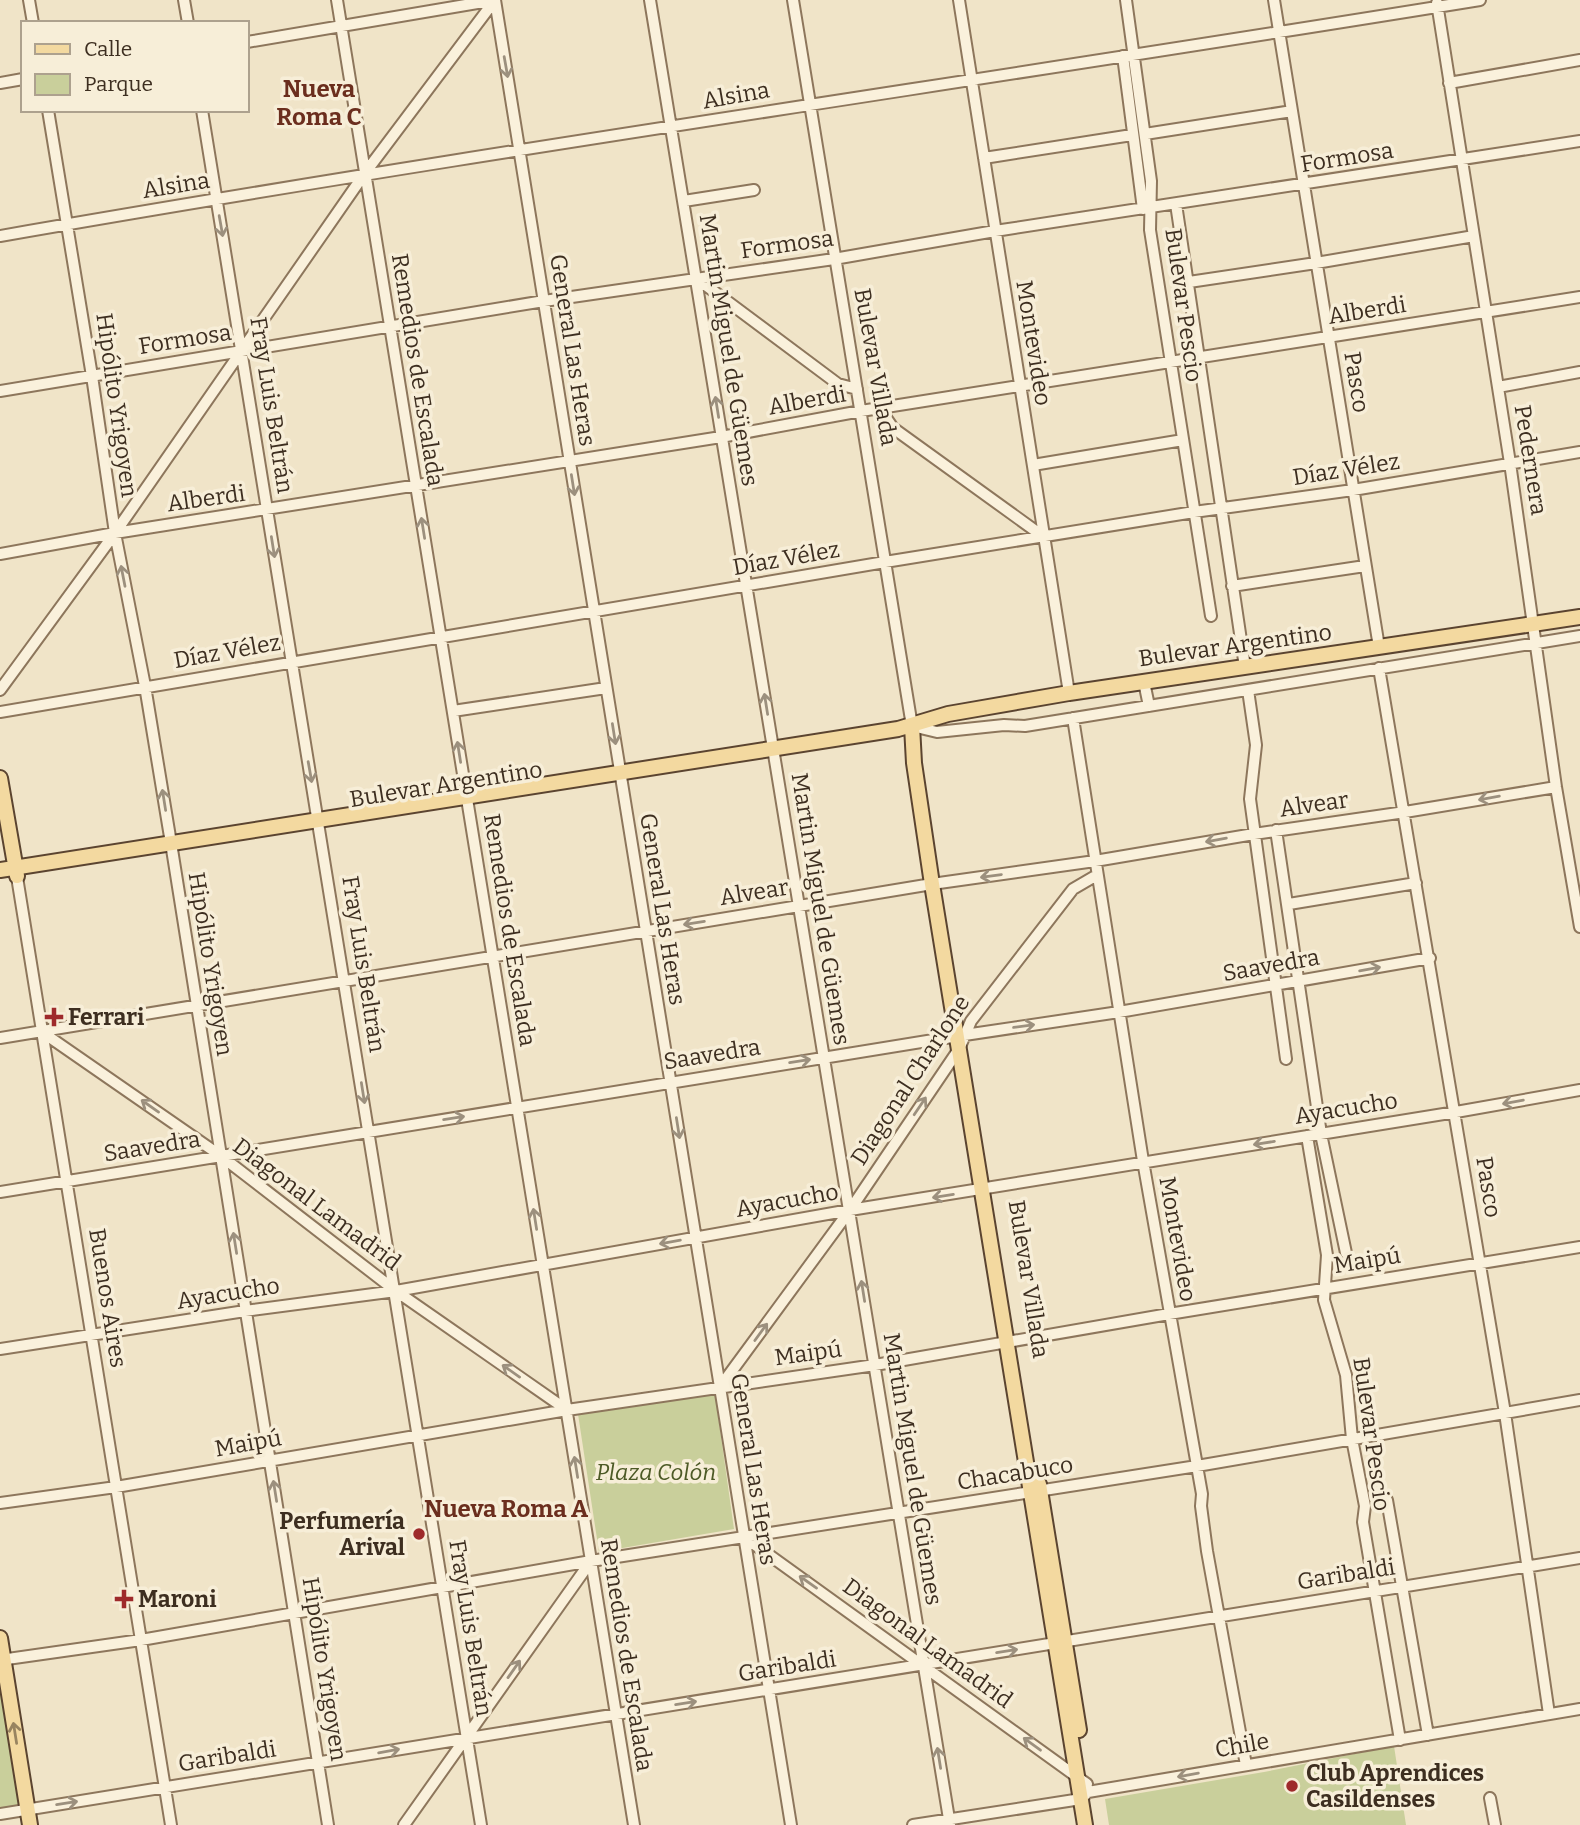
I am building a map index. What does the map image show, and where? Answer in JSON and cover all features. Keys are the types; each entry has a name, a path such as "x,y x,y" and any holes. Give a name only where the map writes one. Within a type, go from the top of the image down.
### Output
{"main road":[{"name":"Bulevar Argentino","path":"0,870 16,872 774,750 905,727 939,716 1069,693 1580,617"},
{"name":"Bulevar Villada","path":"905,727 922,762 961,1040 1061,1643 1083,1788 1085,1825"},
{"name":"Buenos Aires","path":"0,781 16,872"},
{"name":"Bulevar Argentino","path":"0,880 16,872"},
{"path":"0,1638 1,1660 30,1825"},
{"name":"Bulevar Villada","path":"1083,1788 1094,1825"}],"street":[{"path":"29,0 33,21"},
{"path":"184,0 188,21"},
{"name":"Remedios de Escalada","path":"337,0 634,1825"},
{"path":"248,42 495,0"},
{"path":"0,690 115,533 365,173 495,0"},
{"name":"General Las Heras","path":"495,0 791,1825"},
{"name":"Martin Miguel de Güemes","path":"650,0 949,1822"},
{"name":"Bulevar Villada","path":"793,0 861,411 905,727"},
{"name":"Montevideo","path":"959,0 1069,693"},
{"name":"Bulevar Pescio","path":"1126,0 1128,55 1145,134 1151,181 1146,208 1211,616"},
{"name":"Pasco","path":"1274,0 1379,647"},
{"name":"Alsina","path":"0,236 365,173 1279,33 1437,4 1480,0"},
{"name":"Pedernera","path":"1437,4 1510,463 1556,787 1580,927"},
{"path":"1128,55 1132,135 1146,208"},
{"path":"1449,83 1580,60"},
{"path":"0,83 21,79"},
{"path":"1145,134 1292,111"},
{"name":"Hipólito Yrigoyen","path":"48,112 115,533 145,686 328,1825"},
{"name":"Fray Luis Beltrán","path":"202,112 481,1825"},
{"path":"984,158 1132,135"},
{"name":"Formosa","path":"0,391 544,301 834,259 995,231 1580,141"},
{"path":"684,201 754,190"},
{"name":"Bulevar Pescio","path":"1177,204 1245,667"},
{"path":"1189,282 1474,236"},
{"path":"696,278 838,384 857,389"},
{"name":"Alberdi","path":"0,554 115,533 722,437 861,411 1580,297"},
{"path":"1498,387 1580,372"},
{"path":"880,409 893,428 1044,537"},
{"path":"1032,465 1182,440"},
{"name":"Díaz Vélez","path":"0,712 884,562 1580,452"},
{"path":"1232,586 1365,566"},
{"path":"905,727 937,732 1004,725 1025,726 1580,636"},
{"name":"Pasco","path":"1379,668 1505,1413 1549,1714"},
{"path":"1144,681 1149,706"},
{"path":"453,711 606,688"},
{"path":"1248,690 1256,745 1250,799 1286,1059"},
{"path":"999,705 1004,725"},
{"name":"Montevideo","path":"1073,718 1143,1161 1202,1494 1201,1506 1208,1551 1246,1765"},
{"name":"Alvear","path":"0,1038 937,883 1095,861 1556,787"},
{"path":"1276,830 1321,1134 1346,1253"},
{"name":"Buenos Aires","path":"16,872 171,1825"},
{"name":"Diagonal Charlone","path":"720,1387 850,1210 971,1021 1073,888 1097,875"},
{"path":"1289,904 1416,883"},
{"name":"Saavedra","path":"0,1192 824,1057 961,1040 1430,958"},
{"name":"Diagonal Lamadrid","path":"42,1032 220,1156 396,1290 567,1410"},
{"name":"Ayacucho","path":"0,1349 396,1290 850,1210 1580,1090"},
{"name":"Bulevar Pescio","path":"1307,1136 1327,1255 1324,1300 1346,1375 1352,1439 1365,1506 1363,1522 1400,1740"},
{"name":"Maipú","path":"0,1503 116,1487 567,1410 875,1365 1580,1247"},
{"name":"Chacabuco","path":"1,1660 141,1640 591,1561 1196,1466 1580,1400"},
{"name":"Bulevar Pescio","path":"1387,1500 1429,1735"},
{"name":"Diagonal Lamadrid","path":"744,1536 924,1665 1083,1788"},
{"name":"Garibaldi","path":"0,1814 1580,1558"},
{"path":"404,1825 591,1561"},
{"name":"Chile","path":"913,1825 949,1822 1083,1788 1246,1765 1580,1709"},
{"path":"1490,1798 1495,1825"}],"green space":[{"name":"Plaza Colón","path":"715,1394 734,1529 599,1552 578,1414"},
{"path":"0,1664 23,1804 0,1808"},
{"name":"Club Aprendices Casildenses","path":"1394,1746 1406,1825 1109,1825 1105,1799 1264,1772"}],"place":[{"name":"Ferrari","path":"54,1017"},
{"name":"Perfumería Arival","path":"419,1534"},
{"name":"Maroni","path":"124,1599"},
{"name":"Club Aprendices Casildenses","path":"1292,1786"}],"district":[{"name":"Nueva Roma C","path":"319,103"},
{"name":"Nueva Roma A","path":"506,1509"}]}
